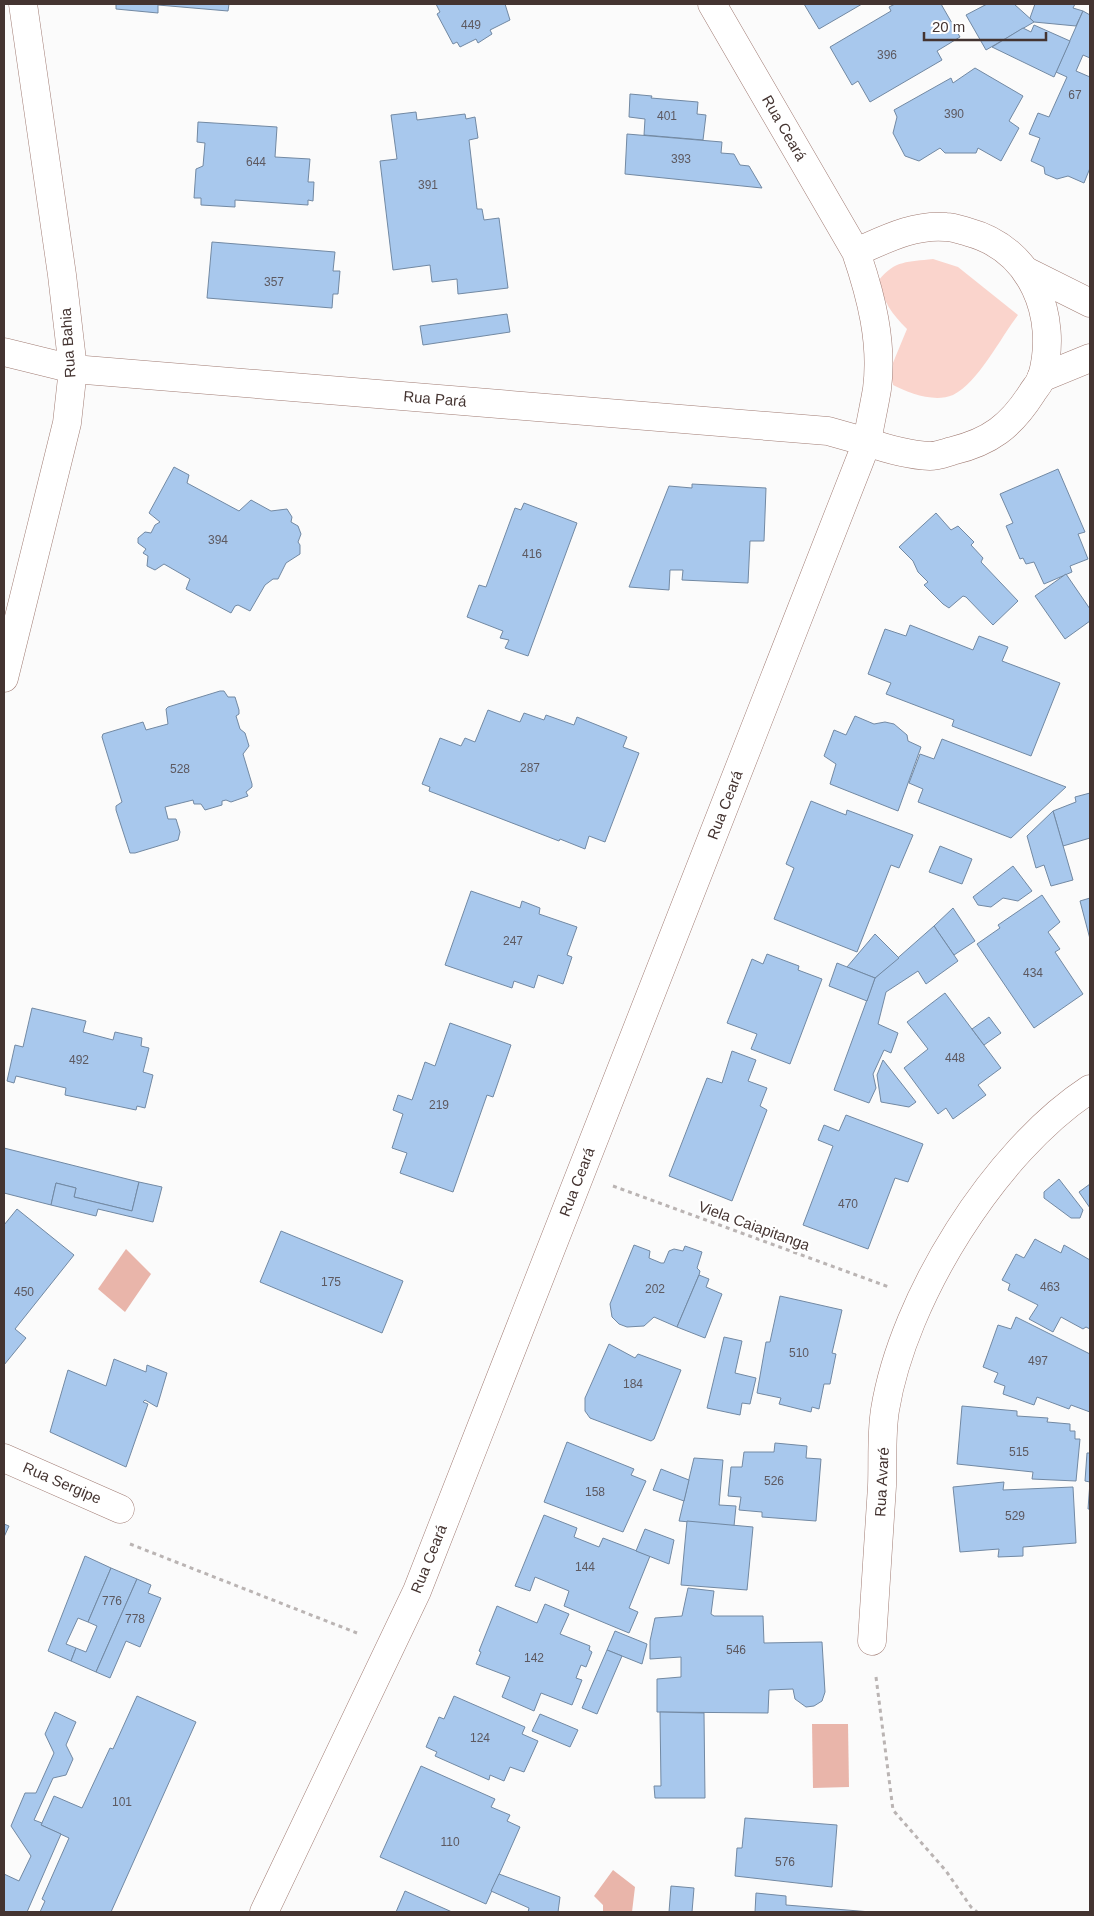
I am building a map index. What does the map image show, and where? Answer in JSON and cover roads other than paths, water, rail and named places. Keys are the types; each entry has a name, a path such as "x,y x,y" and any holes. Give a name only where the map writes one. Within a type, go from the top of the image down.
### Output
{"street":[{"name":"Rua Bahia","path":"4,678 67,423 73,369 62,275 23,4"},
{"name":"Rua Ceará","path":"264,1912 392,1647 417,1591 867,442 877,387 878,353 876,323 867,285 856,252 712,4"},
{"path":"856,252 914,229 946,226 982,236 1009,252 1028,272 1044,308 1046,346 1041,378"},
{"path":"1028,272 1090,303"},
{"name":"Rua Pará","path":"4,352 73,369 828,431 900,452 931,456 970,447 1002,431 1023,407 1041,378"},
{"path":"1041,378 1090,358"},
{"name":"Rua Avaré","path":"872,1641 885,1411 899,1355 921,1298 946,1251 986,1192 1044,1126 1090,1089"},
{"name":"Rua Sergipe","path":"4,1458 120,1509"}]}
